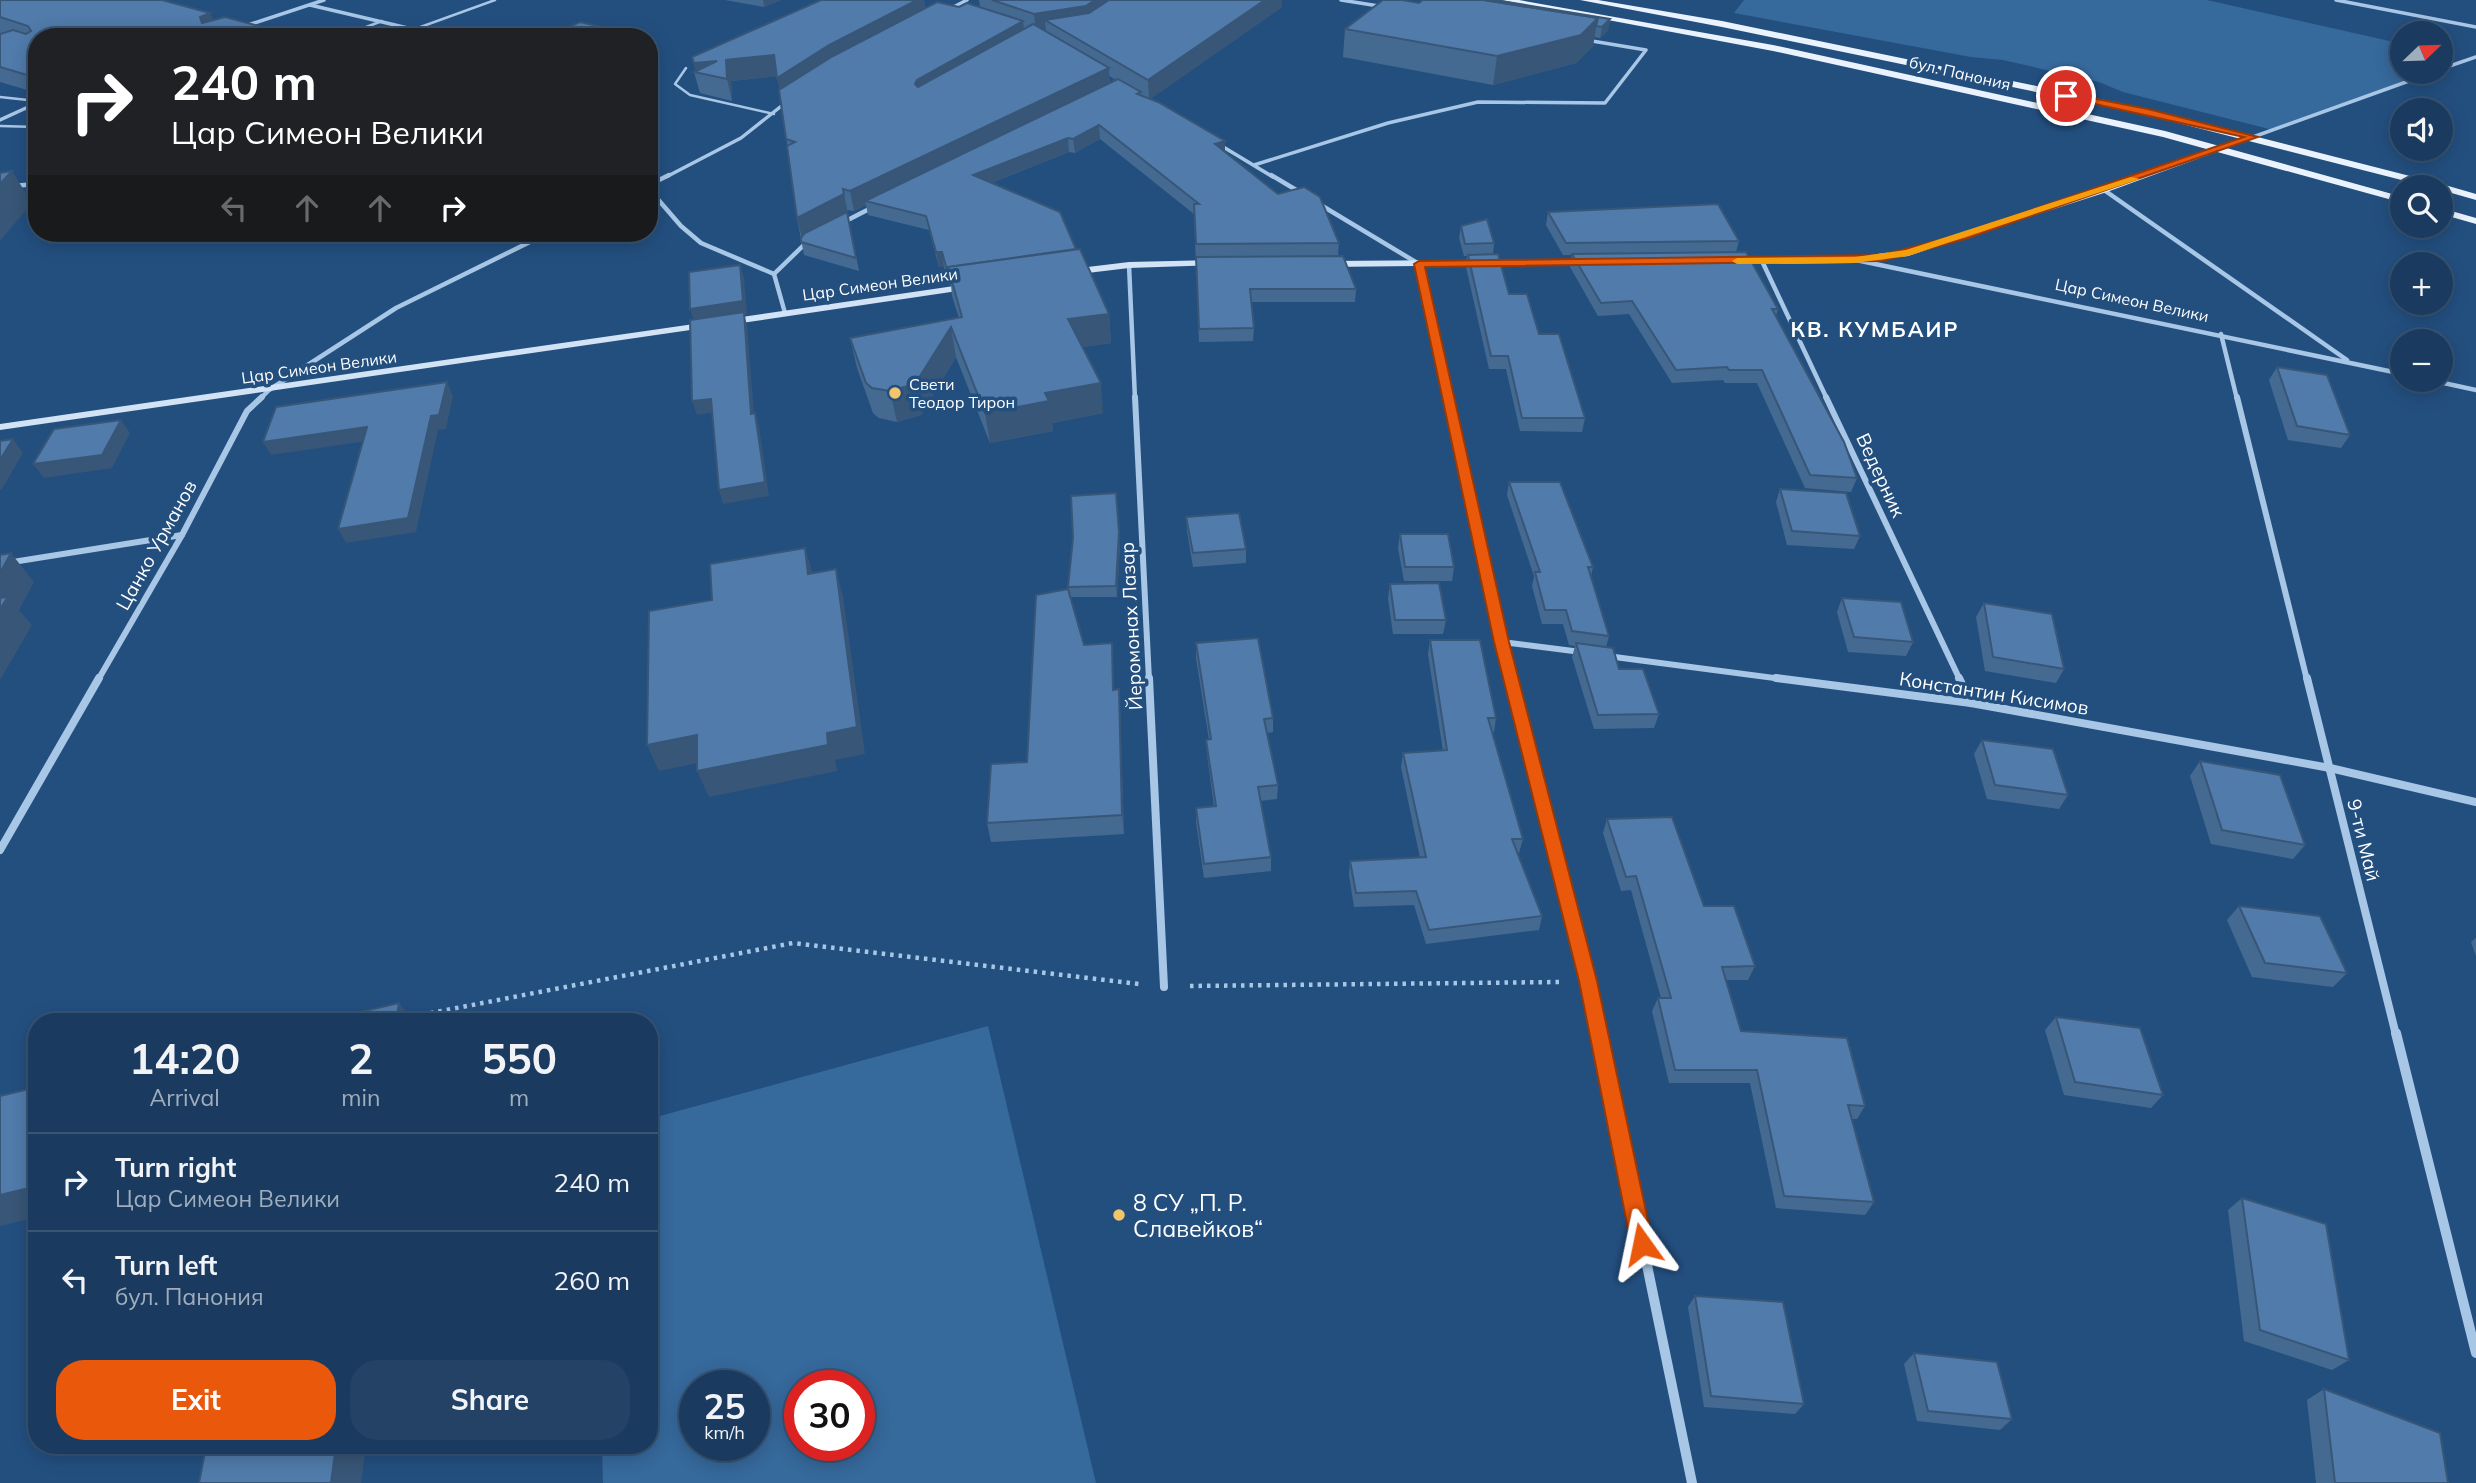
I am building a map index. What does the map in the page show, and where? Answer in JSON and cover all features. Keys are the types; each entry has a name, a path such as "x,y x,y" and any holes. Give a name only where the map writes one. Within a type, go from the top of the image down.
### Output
{"main road":[{"name":"бул. Панония","path":"1505,0 1773,48 2165,134 2390,196"},
{"name":"бул. Панония","path":"1584,0 2148,111 2396,175"},
{"name":"Цар Симеон Велики","path":"1721,261 1882,258 1937,245 2253,137"},
{"name":"бул. Панония","path":"2453,190 2476,197"},
{"path":"2453,214 2476,221"},
{"path":"1312,264 1598,262"},
{"path":"1065,273 1129,265 1232,263"},
{"name":"Цар Симеон Велики","path":"0,427 985,285"}],"street":[{"path":"240,28 324,0"},
{"path":"937,16 967,0"},
{"path":"1341,0 1393,8"},
{"path":"2336,0 2476,27"},
{"path":"310,5 411,28"},
{"path":"937,8 961,13"},
{"path":"1254,165 1388,123 1478,102 1605,103 1646,50 1581,40"},
{"path":"2454,65 2476,57"},
{"path":"2253,137 2401,84"},
{"path":"658,182 741,138 797,93"},
{"path":"0,120 28,106"},
{"path":"1210,139 1419,264 1502,642 1588,981 1692,1483"},
{"path":"0,187 28,185"},
{"path":"2104,190 2350,362"},
{"path":"658,196 671,217 696,239 774,274"},
{"path":"840,224 876,206"},
{"path":"774,274 805,242 817,236"},
{"name":"Цанко Урманов","path":"0,850 182,535 247,411 268,390 396,308 530,242"},
{"name":"Цар Симеон Велики","path":"1855,260 2390,371"},
{"name":"Ведерник","path":"1762,261 1970,703"},
{"name":"Йеромонах Лазар","path":"1129,265 1164,986"},
{"path":"774,274 785,313"},
{"name":"9-ти Май","path":"2221,334 2476,1353"},
{"path":"2453,385 2476,390"},
{"path":"0,564 182,535"},
{"path":"1502,642 1584,653"},
{"name":"Константин Кисимов","path":"1598,655 1970,703 2330,768 2476,802"}],"lane":[{"path":"418,28 495,0"},
{"path":"364,28 382,21"},
{"path":"686,68 676,85 690,95 774,114"},
{"path":"0,97 28,101"},
{"path":"0,126 28,127"}],"path":[{"path":"430,1013 793,943 1164,986 1588,981"}],"shaded area":[{"path":"1744,0 2207,0 2390,41 2390,84 2401,84 2273,130 2123,92 2099,82 2003,60 1971,57 1734,13"},
{"path":"988,1026 1096,1483 603,1483 602,1454 658,1454 658,1117"}],"building":[{"path":"0,0 162,0 210,13 200,17 202,23 225,17 266,28 29,28 0,17"},
{"path":"821,0 917,0 829,45 777,78 774,55 726,60 727,79 694,72 717,61 694,63 692,57"},
{"path":"992,0 1095,0 1086,6 1034,14"},
{"path":"1109,0 1265,0 1148,80 1045,20 1089,13"},
{"path":"1383,0 1419,3 1423,0 1484,0 1598,18 1581,35 1497,56 1345,29"},
{"path":"1484,0 1610,19 1602,27 1596,26 1598,18"},
{"path":"937,2 959,7 967,3 1023,21 917,80 915,84 918,87 1033,24 1109,68 850,191 843,189 844,194 797,218 787,146 795,142 786,139 779,90 833,56"},
{"path":"580,22 606,28 566,28"},
{"path":"13,30 28,33 28,75 0,67 0,34"},
{"path":"1118,79 1141,92 1137,94 1158,102 1225,141 1215,144 1278,194 1304,187 1320,197 1339,243 1196,244 1194,204 1199,204 1099,125 1073,139 1068,138 973,175 1060,212 1076,249 948,267 947,270 942,252 936,252 926,216 865,201"},
{"path":"12,171 0,184 0,173"},
{"path":"1718,204 1739,241 1566,243 1548,212"},
{"path":"847,212 856,258 801,242 805,233"},
{"path":"1487,219 1494,243 1465,244 1461,226"},
{"path":"1080,249 1109,314 1068,319 1101,383 1045,393 1049,401 985,413 951,327 915,384 890,391 872,388 866,383 850,338 962,317 948,267"},
{"path":"1746,252 1778,309 1772,309 1844,442 1857,478 1810,475 1762,370 1729,370 1727,367 1676,370 1632,301 1601,303 1572,254"},
{"path":"1498,254 1509,294 1527,294 1539,334 1559,334 1585,418 1522,418 1508,356 1491,356 1468,255"},
{"path":"1343,256 1356,289 1250,289 1254,328 1199,329 1196,257"},
{"path":"740,265 743,301 690,309 689,272"},
{"path":"744,312 751,414 755,413 765,482 719,490 711,399 692,401 690,320"},
{"path":"2277,367 2327,375 2350,435 2297,426"},
{"path":"447,382 439,415 431,416 408,518 338,529 367,427 263,442 276,407"},
{"path":"121,420 102,455 33,464 54,429"},
{"path":"13,439 0,460 0,441"},
{"path":"1509,482 1560,482 1593,567 1588,567 1609,636 1572,631 1566,610 1545,610 1535,572 1540,572"},
{"path":"1780,489 1846,493 1860,536 1792,531"},
{"path":"1116,493 1119,532 1116,586 1068,587 1073,538 1071,496"},
{"path":"1239,513 1246,549 1193,553 1186,517"},
{"path":"1400,534 1448,534 1454,567 1405,567"},
{"path":"805,548 808,574 836,569 857,727 827,733 828,745 697,771 697,735 647,745 649,611 712,600 710,564"},
{"path":"11,553 0,573 0,555"},
{"path":"1439,583 1446,620 1395,620 1390,584"},
{"path":"1068,589 1084,645 1112,643 1113,690 1119,689 1122,815 987,823 991,764 1027,762 1036,595"},
{"path":"8,597 0,609 0,598"},
{"path":"1842,598 1901,602 1913,642 1854,637"},
{"path":"1984,603 2052,614 2064,669 1993,657"},
{"path":"1258,638 1273,718 1264,719 1278,785 1258,787 1271,857 1204,864 1196,808 1216,806 1206,740 1211,739 1196,643"},
{"path":"1430,640 1480,640 1496,718 1488,718 1523,839 1512,839 1542,916 1429,930 1416,891 1356,893 1350,861 1426,857 1403,753 1447,750"},
{"path":"1576,643 1613,648 1619,669 1643,669 1659,714 1598,715"},
{"path":"1982,740 2053,749 2068,795 1995,785"},
{"path":"2200,761 2280,775 2305,845 2222,830"},
{"path":"1672,817 1704,906 1734,906 1755,966 1722,967 1741,1031 1847,1038 1865,1106 1848,1105 1874,1202 1784,1196 1757,1070 1675,1070 1658,998 1671,998 1636,876 1626,877 1607,819"},
{"path":"2239,906 2320,916 2347,973 2265,963"},
{"path":"399,1003 397,1013 356,1013"},
{"path":"2056,1017 2140,1028 2163,1095 2075,1082"},
{"path":"28,1089 28,1188 0,1195 0,1096"},
{"path":"2242,1198 2326,1224 2349,1360 2260,1330"},
{"path":"1695,1296 1783,1302 1804,1404 1711,1396"},
{"path":"1914,1353 1997,1362 2012,1419 1928,1411"},
{"path":"2324,1389 2440,1433 2448,1483 2335,1483"},
{"path":"204,1454 335,1454 331,1483 199,1483"}],"slow traffic":[{"path":"1737,261 1855,260 1908,253 2135,179"}],"place":[{"name":"Свети Теодор Тирон","path":"895,393"},
{"name":"8 СУ „П. Р. Славейков“","path":"1119,1215"}],"district":[{"name":"КВ. КУМБАИР","path":"1875,329"}],"route":[{"path":"1642,1244 1588,981 1502,642 1419,264 1882,258 1961,237 2253,137 2148,111 2066,96"}]}
